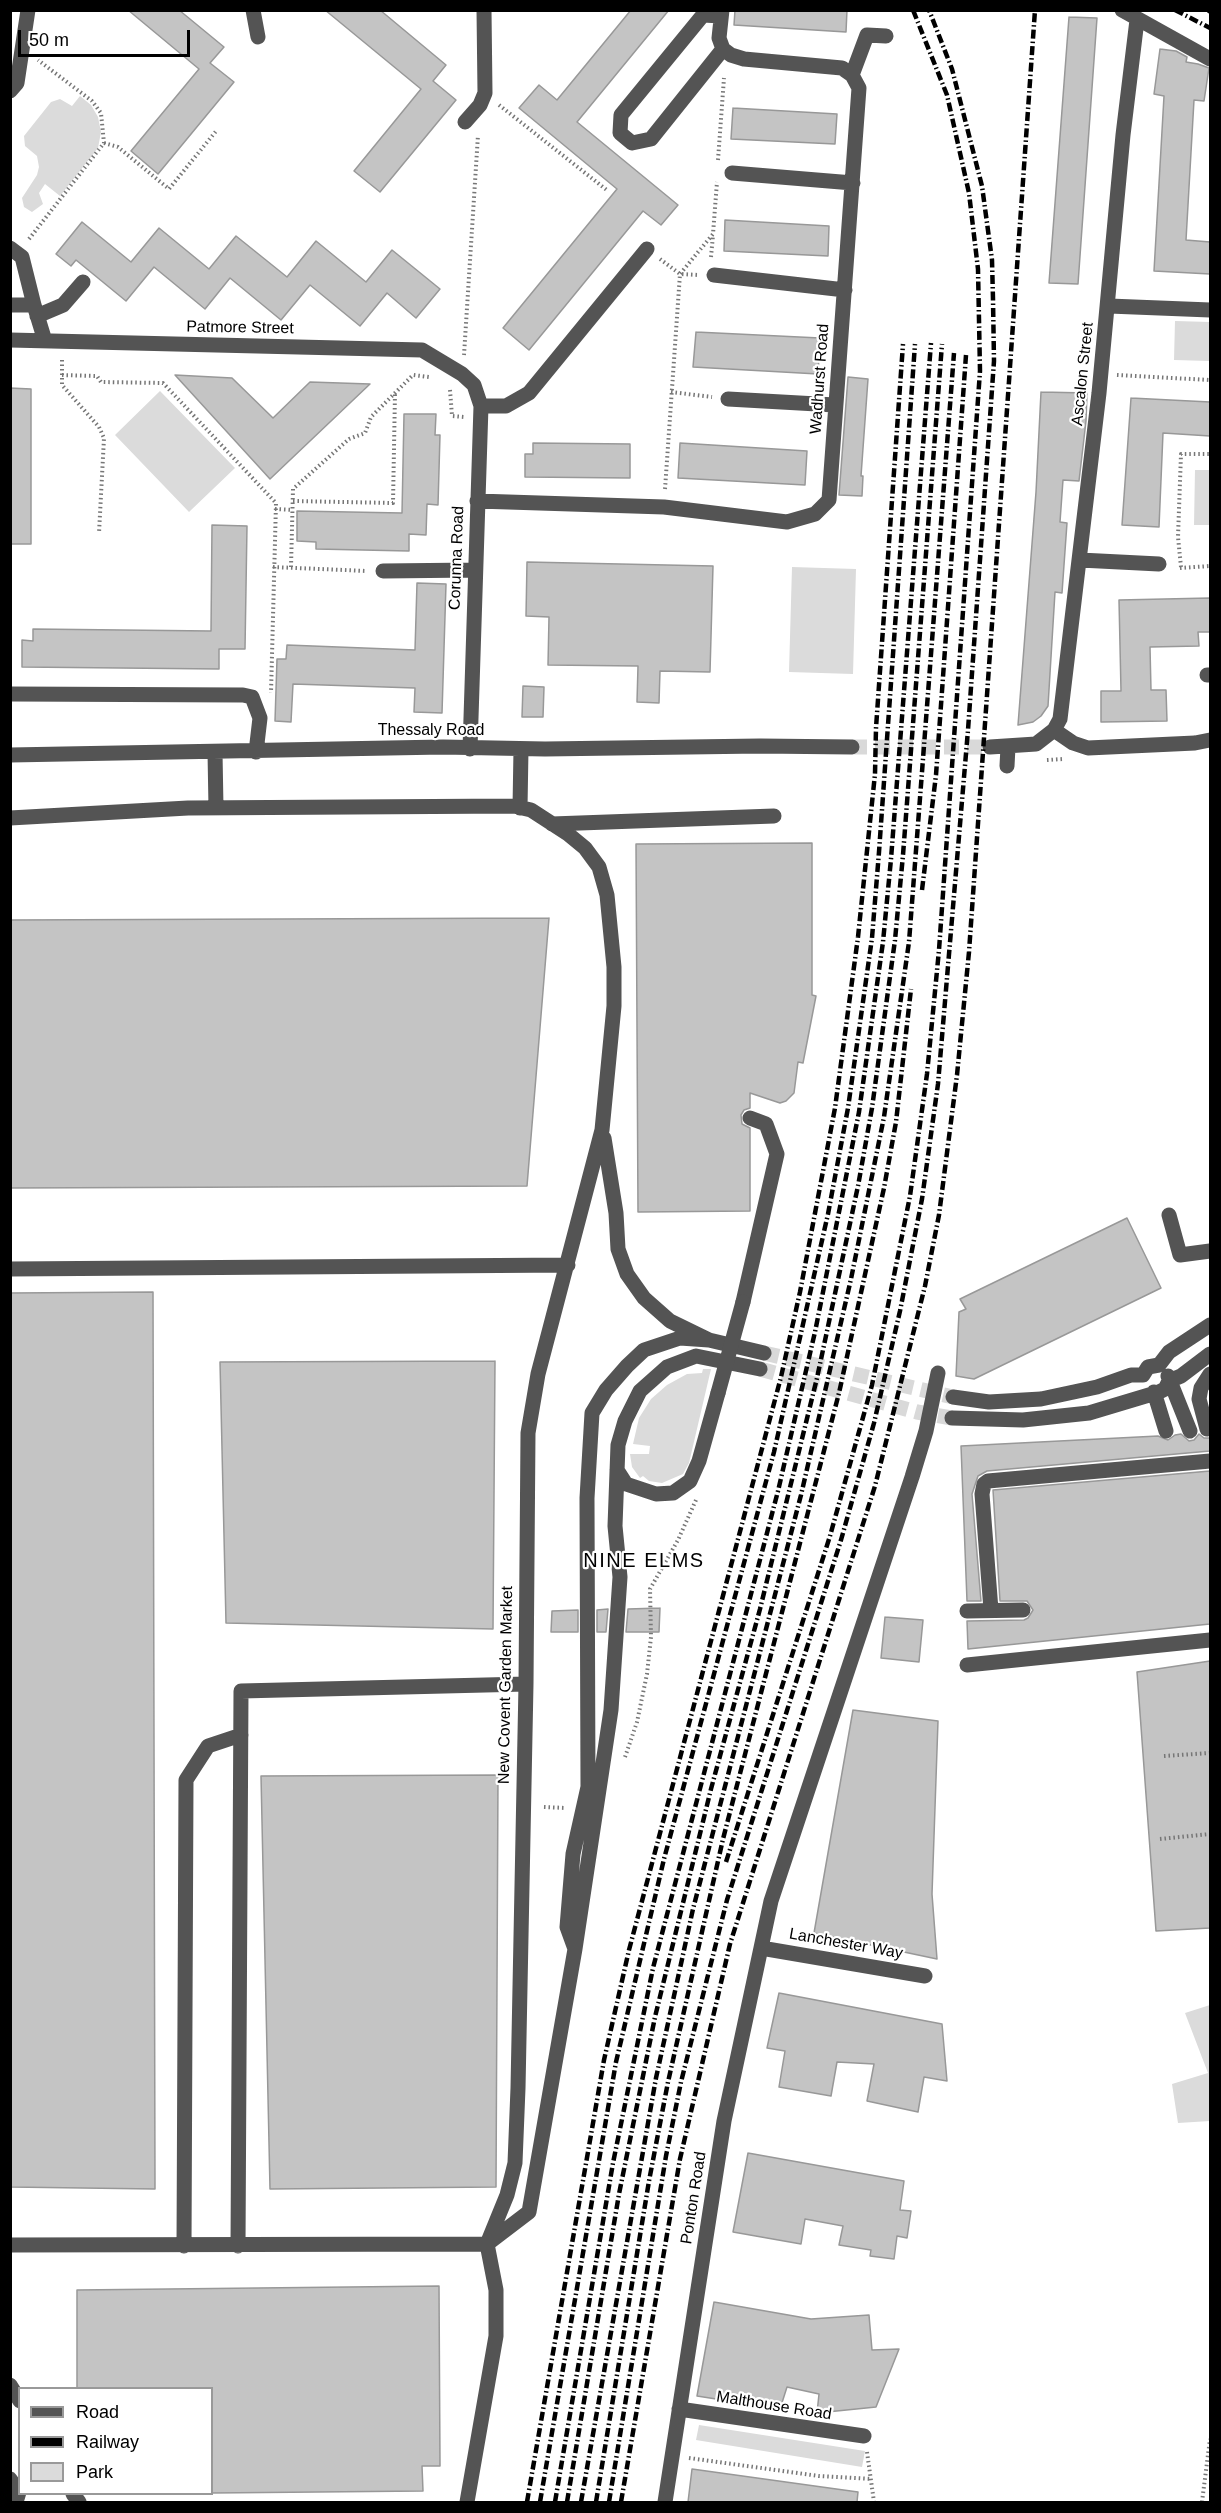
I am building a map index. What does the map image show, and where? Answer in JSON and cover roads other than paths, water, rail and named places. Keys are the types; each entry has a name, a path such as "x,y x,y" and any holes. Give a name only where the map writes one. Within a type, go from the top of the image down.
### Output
{"street":[{"path":"10,91 17,83 28,10"},
{"path":"253,10 258,37"},
{"path":"465,122 482,99 484,10"},
{"path":"1122,10 1210,59"},
{"path":"727,52 651,139 632,143 620,133 621,115 703,15 722,13 719,38 727,52 744,58 842,68 852,75 867,35 886,36"},
{"name":"Ascalon Street","path":"1054,730 1060,720 1080,560 1108,306 1123,135 1137,20"},
{"name":"Wadhurst Road","path":"477,501 664,507 787,522 815,514 830,500 835,405 860,88 852,75"},
{"path":"732,173 853,183"},
{"path":"11,248 22,257 45,341"},
{"path":"481,412 506,406 529,393 647,249"},
{"path":"714,275 845,290"},
{"path":"10,305 35,310 63,305 83,282"},
{"path":"1108,306 1210,310"},
{"name":"Patmore Street","path":"10,340 422,350 462,374"},
{"name":"Corunna Road","path":"462,374 474,385 481,412 470,749"},
{"path":"728,399 835,405"},
{"path":"1080,560 1159,564"},
{"path":"382,571 475,570"},
{"path":"10,693 243,695 252,697 260,718 256,752"},
{"path":"990,747 1036,744 1054,730 1073,743 1088,748 1195,743 1210,740"},
{"name":"Thessaly Road","path":"10,755 443,747 521,749 852,747"},
{"path":"1007,766 1008,747"},
{"path":"10,818 188,808 520,807 521,749"},
{"path":"215,752 216,808"},
{"name":"New Covent Garden Market","path":"488,2244 507,2195 515,2163 526,1684 528,1433 538,1374 602,1130 614,1006 614,967 607,895 599,867 585,848 531,810 520,807"},
{"path":"552,824 774,816"},
{"path":"617,1470 626,1485 656,1494 673,1493 690,1481 699,1461 743,1302 777,1154 766,1124 750,1118"},
{"name":"New Covent Garden Market","path":"602,1130 616,1212 618,1249 627,1275 644,1298 670,1320 709,1341 764,1353"},
{"path":"1169,1215 1180,1255 1210,1251"},
{"path":"10,1269 568,1265"},
{"path":"1190,1431 1162,1387 1143,1384 1143,1376 1148,1367 1159,1365 1168,1352 1210,1325"},
{"path":"575,1949 567,1927 573,1854 588,1787 587,1498 592,1413 613,1382 644,1350 680,1338 709,1341"},
{"path":"952,1418 1023,1419 1076,1415 1113,1407 1162,1387 1210,1354"},
{"path":"10,2245 488,2244 529,2212 575,1949 612,1698 620,1577 615,1526 618,1445 625,1421 640,1390 667,1367 696,1356 760,1369"},
{"path":"1159,1365 1166,1370 1162,1387 1166,1431"},
{"name":"Ponton Road","path":"665,2502 724,2121 771,1901 912,1477 926,1431 938,1373"},
{"path":"1207,1429 1199,1399 1201,1388 1210,1374"},
{"path":"953,1397 989,1402 1041,1399 1097,1387 1131,1376 1143,1376"},
{"path":"991,1610 982,1494 984,1484 988,1481 1210,1461"},
{"path":"967,1611 1023,1610"},
{"path":"967,1665 1210,1640"},
{"path":"238,2246 241,1691 526,1684"},
{"path":"184,2246 186,1780 208,1746 241,1735"},
{"name":"Lanchester Way","path":"761,1948 925,1976"},
{"path":"467,2502 496,2336 496,2290 488,2244"},
{"path":"10,2385 18,2398"},
{"name":"Malthouse Road","path":"679,2409 864,2436"}],"tunnel":[{"path":"852,747 990,747"},
{"path":"764,1353 953,1397"},
{"path":"760,1369 917,1412 952,1418"}],"railway":[{"path":"726,1862 830,1536 872,1385 910,1196 927,1074 939,950 980,371 978,269 969,193 947,95 913,10"},
{"path":"609,2502 666,2156 681,2082 727,1900 841,1540 874,1423 900,1311 922,1199 938,1084 968,730 994,361 992,260 982,186 952,69 929,10"},
{"path":"621,2502 680,2159 730,1944 875,1486 925,1286 939,1215 957,1075 969,952 1035,10"},
{"path":"1175,10 1210,28"},
{"path":"555,2502 613,2163 653,1968 778,1491 815,1332 859,1112 883,942 891,859 931,343"},
{"path":"527,2502 604,2060 629,1950 781,1377 800,1292 835,1108 858,937 875,774 876,728 903,344"},
{"path":"540,2502 616,2062 664,1859 774,1452 828,1214 848,1108 872,938 915,344"},
{"path":"567,2502 619,2194 655,2017 817,1378 858,1186 872,1108 895,940 903,855 942,344"},
{"path":"581,2502 656,2078 693,1909 801,1495 851,1279 884,1117 909,942 954,353"},
{"path":"922,890 936,775 966,355"},
{"path":"596,2502 649,2181 668,2082 723,1839 839,1393 884,1188 896,1122 911,989"}],"district":[{"name":"NINE ELMS","path":"644,1561"}]}
